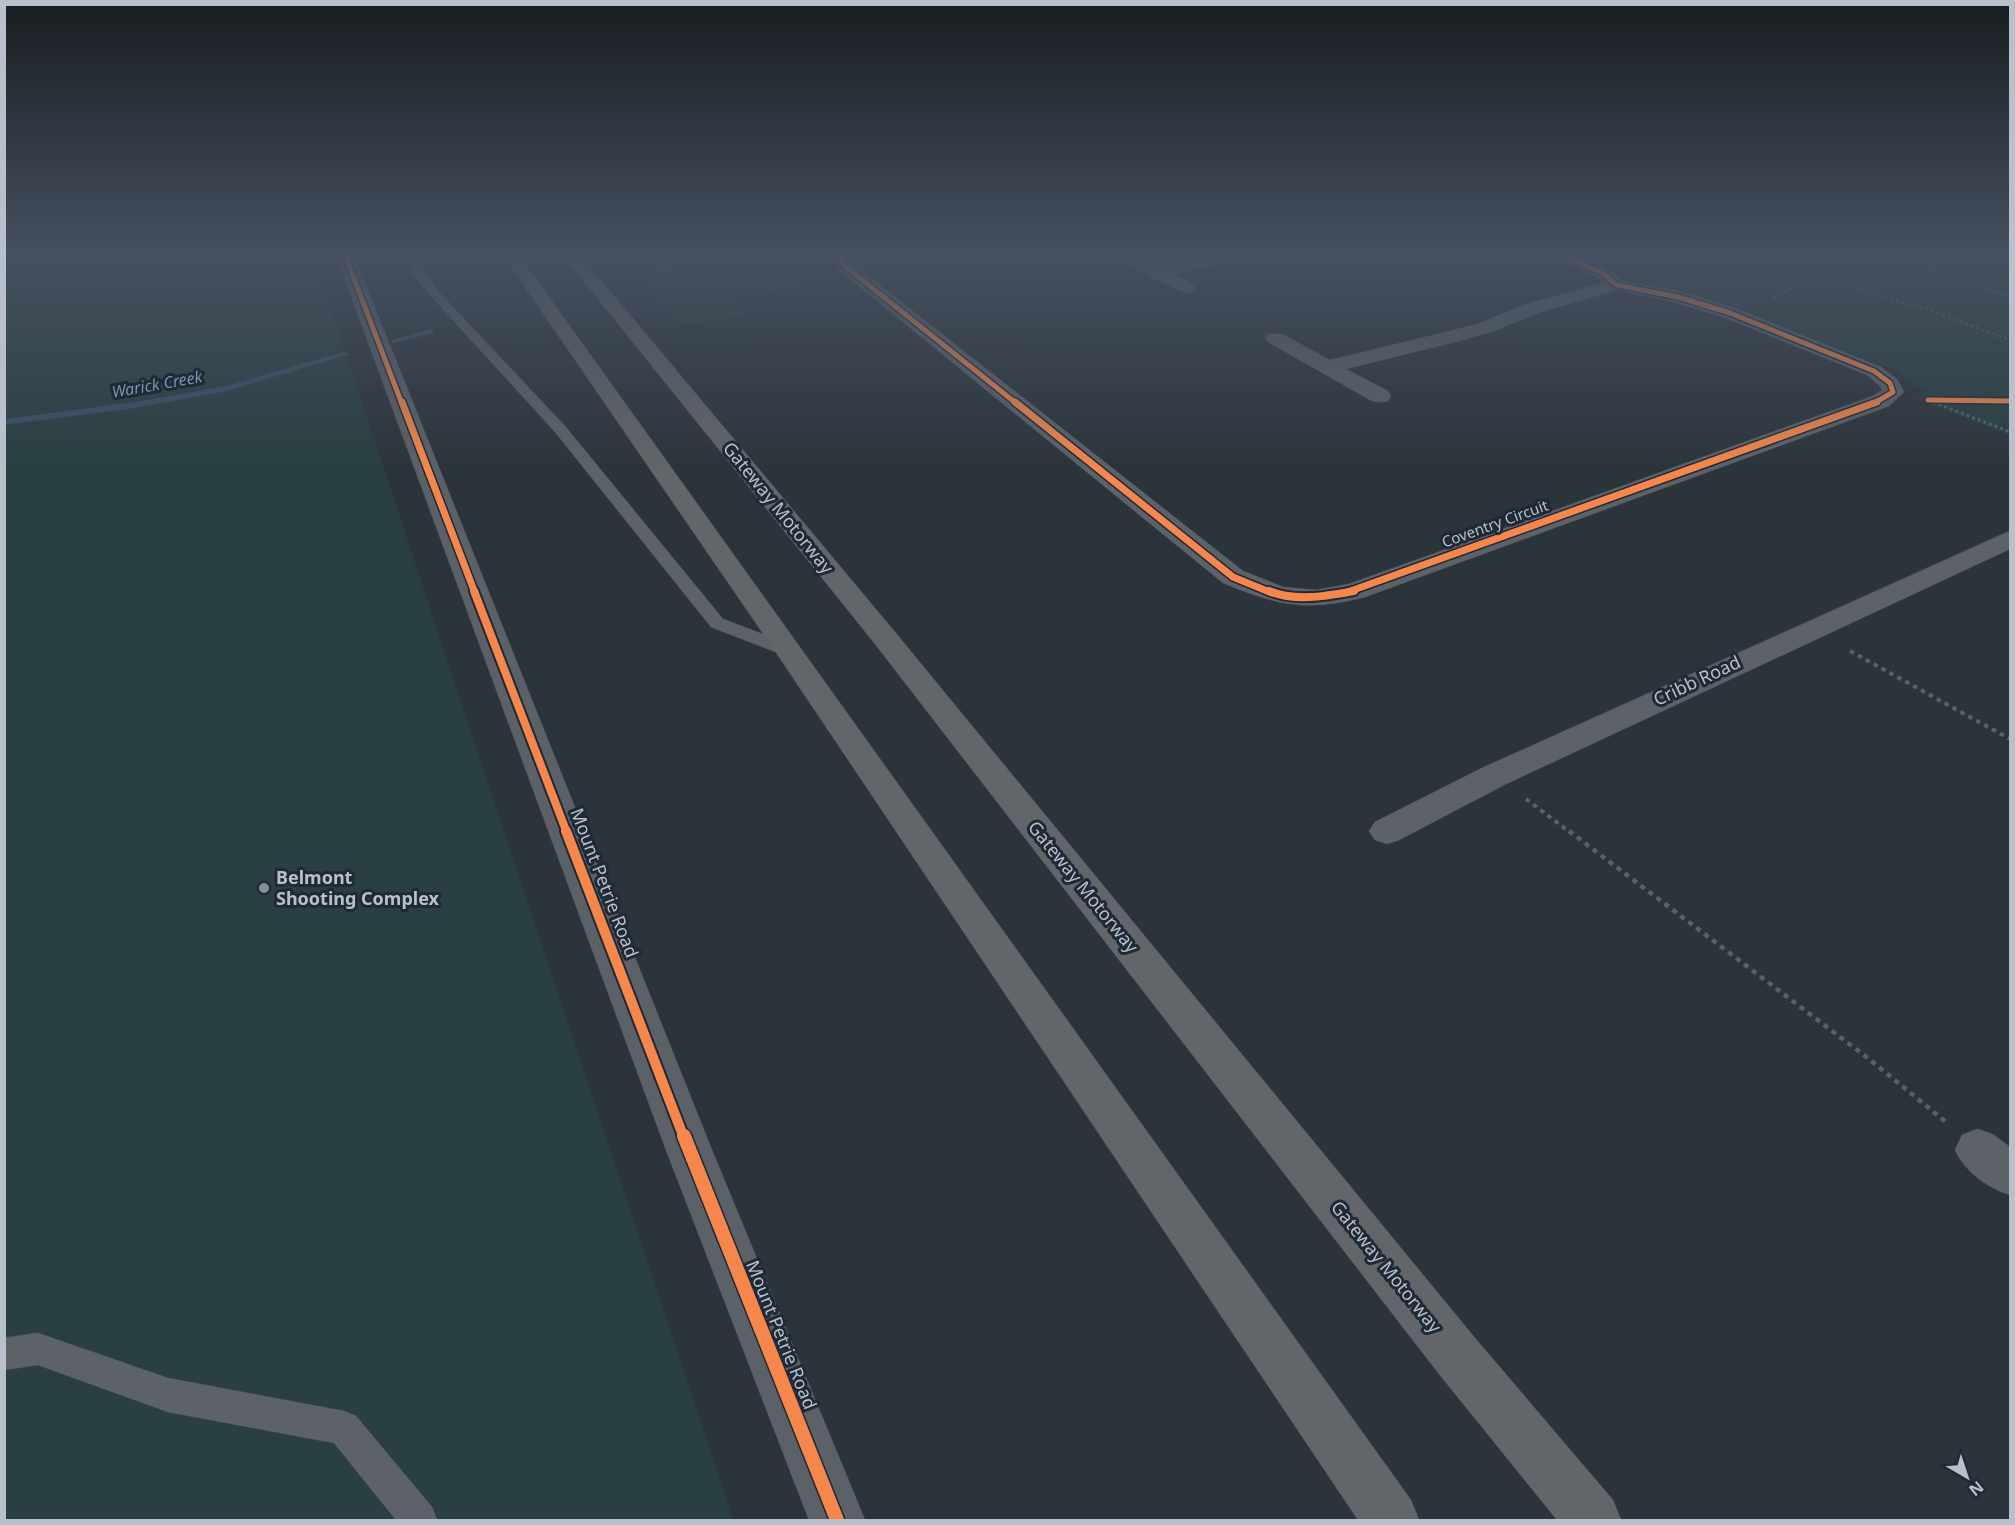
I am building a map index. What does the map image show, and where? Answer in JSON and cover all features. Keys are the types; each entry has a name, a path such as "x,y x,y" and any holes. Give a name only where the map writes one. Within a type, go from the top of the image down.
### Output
{"highway":[{"path":"561,326 790,651 1391,1521"},
{"name":"Gateway Motorway","path":"630,326 885,638 1457,1356 1593,1521"}],"street":[{"name":"Mount Petrie Road","path":"372,326 689,1150 837,1521"},
{"name":"Coventry Circuit","path":"920,326 1233,577 1278,595 1316,598 1355,591 1881,401 1893,392"},
{"path":"1328,367 1489,326"},
{"path":"1763,326 1874,371 1890,383 1893,392"},
{"path":"1275,338 1380,396"},
{"name":"Cribb Road","path":"1387,831 1494,776 2010,539"}],"lane":[{"path":"465,326 560,429 717,623 790,651"},
{"path":"4,1354 38,1349 168,1395 344,1428 419,1521"}],"path":[{"path":"1973,326 2010,340"},
{"path":"1893,392 1928,400 2010,432"},
{"path":"1928,400 1963,401"},
{"path":"1846,649 2010,739"},
{"path":"1520,795 1869,1059 1994,1162"}],"green space":[{"name":"Belmont Shooting Complex","path":"4,326 337,326 733,1520 5,1520"},
{"path":"1777,326 2010,326 2010,436 1919,400 1923,390 1895,370"}],"waterway":[{"name":"Warick Creek","path":"393,341 430,331"},
{"name":"Warick Creek","path":"4,422 135,405 227,388 346,354"}],"cycle path":[{"path":"372,326 689,1150 837,1520"},
{"path":"920,326 1233,577 1278,595 1316,598 1355,591 1881,401 1893,392 1890,383 1874,371 1763,326"},
{"path":"1928,400 2010,401"}],"place":[{"name":"Belmont Shooting Complex","path":"264,888"}]}
